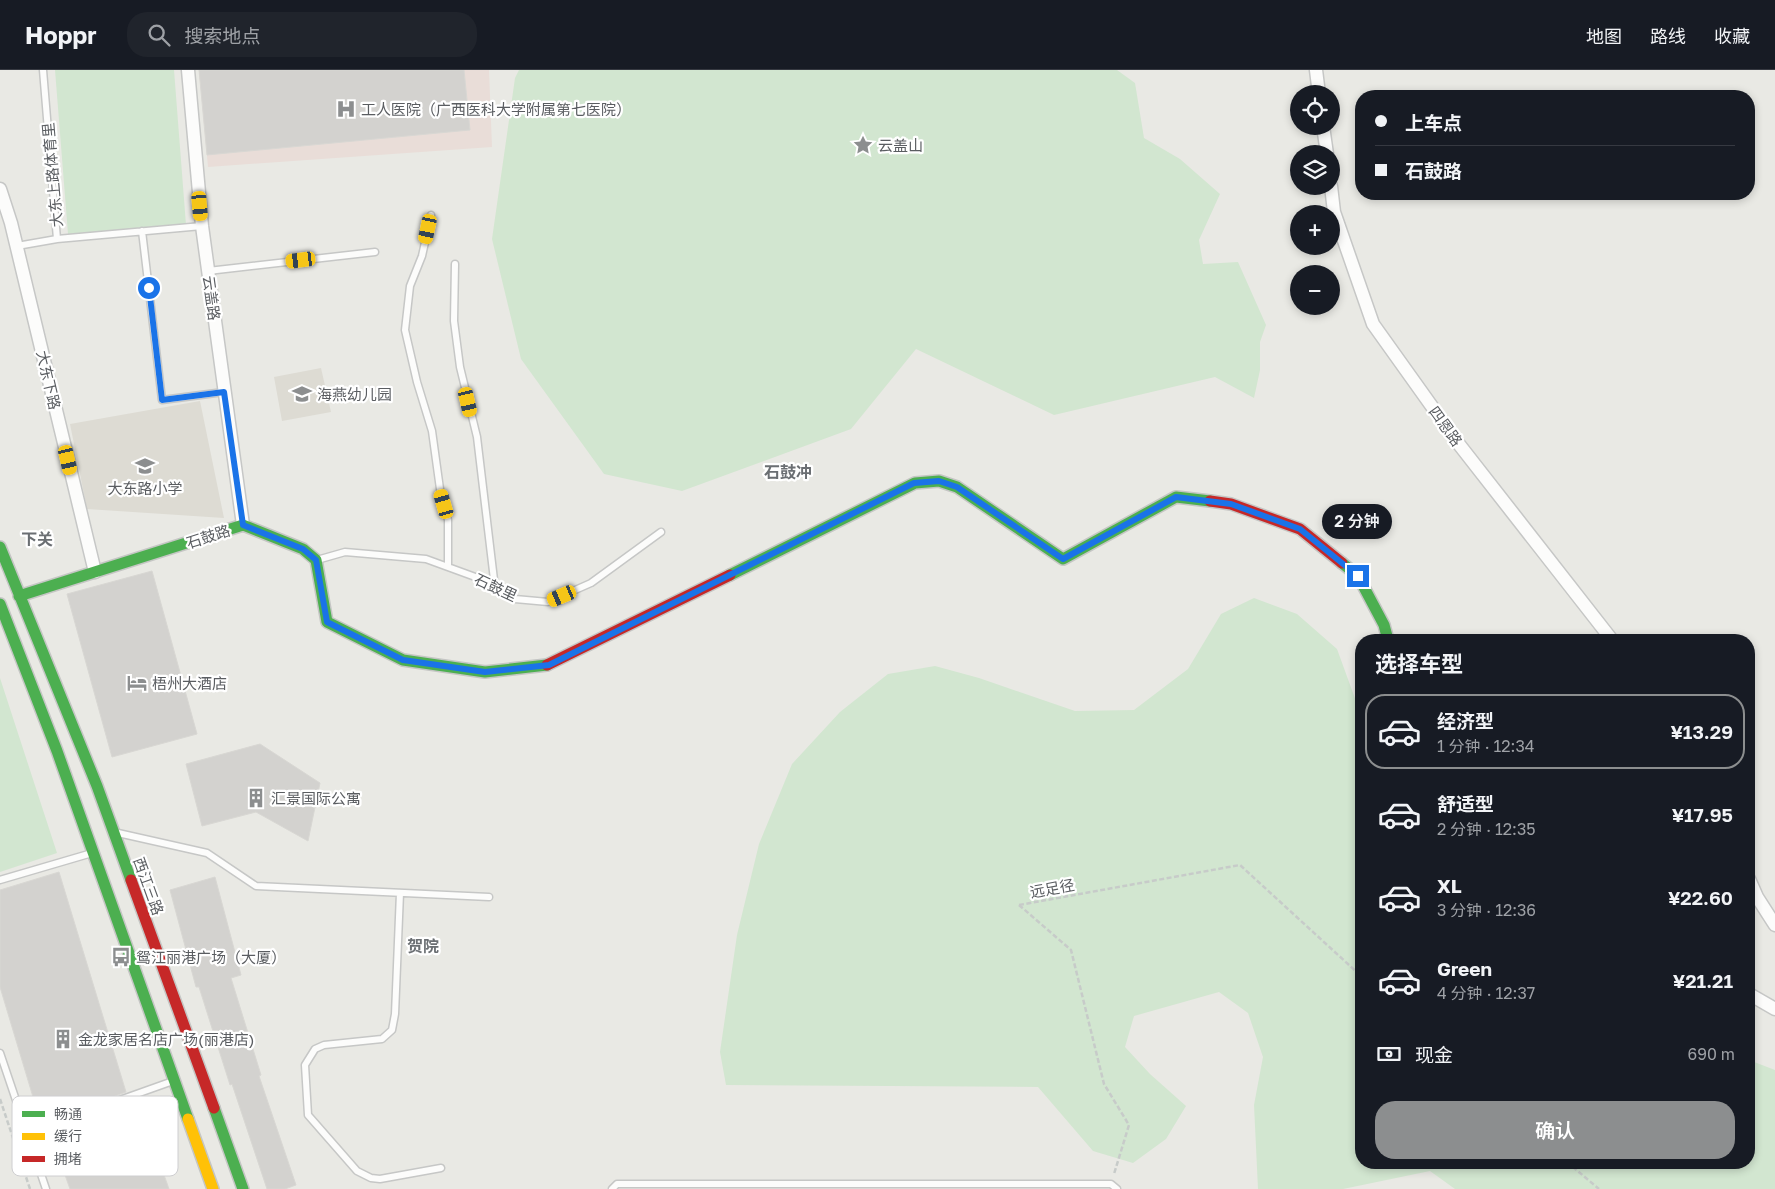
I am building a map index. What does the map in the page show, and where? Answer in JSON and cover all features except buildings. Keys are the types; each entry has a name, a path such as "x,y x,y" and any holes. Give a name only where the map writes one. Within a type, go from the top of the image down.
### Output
{"street":[{"name":"云盖路","path":"188,70 202,226 243,525"},
{"path":"1316,70 1318,85"},
{"name":"大东下路","path":"0,189 12,223 94,572"},
{"name":"四恩路","path":"1332,195 1334,212 1373,324 1458,443 1607,634"},
{"path":"316,560 327,622 403,660 485,672 549,665 914,483 939,481 957,487 1063,559 1176,497 1231,504 1300,529 1358,576 1384,625 1386,634"},
{"name":"石鼓路","path":"19,596 243,525 303,549 316,560"},
{"name":"西江三路","path":"0,547 97,786 242,1189"},
{"path":"0,604 57,751 213,1189"},
{"path":"1755,892 1775,925"},
{"path":"1755,997 1775,1009"}],"lane":[{"name":"大东上路体育里","path":"17,246 57,239 44,70"},
{"path":"431,215 422,256 410,286 405,330 417,382 432,431 440,489 448,520 448,566"},
{"path":"57,239 202,226"},
{"path":"142,231 162,400 224,392"},
{"path":"208,271 376,252"},
{"path":"455,264 454,321 460,367 477,437 496,588"},
{"name":"石鼓里","path":"316,560 345,552 426,559 478,578 515,599 548,602 591,583 661,532"},
{"path":"114,832 208,853 256,886 489,897"},
{"path":"0,880 93,852"},
{"path":"400,893 395,1014 392,1030 382,1039 324,1046 315,1049 305,1065 308,1115 357,1171 371,1178 380,1179 441,1168"},
{"path":"0,1053 15,1096"},
{"path":"129,1096 174,1080"},
{"path":"42,1176 46,1189"},
{"path":"612,1189 617,1184 1111,1184 1117,1189"}],"path":[{"name":"远足径","path":"1111,1184 1129,1125 1104,1084 1071,950 1019,905 1240,865 1355,970"},
{"path":"0,1099 12,1135"},
{"path":"1575,1169 1599,1189"},
{"path":"26,1176 30,1189"}],"shaded area":[{"name":"工人医院（广西医科大学附属第七医院）","path":"199,70 489,70 492,147 208,167"},
{"name":"海燕幼儿园","path":"321,368 331,412 282,421 274,377"},
{"name":"大东路小学","path":"200,401 224,518 87,509 70,424"}],"green space":[{"path":"55,70 174,70 186,225 68,234"},
{"path":"519,70 1117,70 1135,83 1144,138 1180,159 1220,194 1199,240 1203,264 1238,262 1266,325 1260,342 1260,370 1254,398 1215,377 1054,415 916,349 851,429 682,491 604,474 521,359 492,239 515,78"},
{"path":"1254,598 1297,614 1337,649 1355,698 1355,1169 1755,1169 1755,1062 1775,1070 1775,1189 1455,1189 1430,1171 1343,1189 1258,1189 1254,1105 1263,1057 1248,1013 1219,992 1134,1016 1125,1047 1150,1074 1186,1106 1166,1139 1133,1163 1093,1151 1038,1087 726,1085 720,1052 737,935 759,844 792,764 840,712 888,674 935,666 979,678 1075,711 1134,710 1188,669 1221,614"},
{"path":"0,678 57,853 0,872"}],"traffic: fast":[{"path":"730,575 915,483 939,481 957,487 1063,559 1176,497 1210,501"},
{"path":"19,596 243,525 303,549 316,560 327,622 403,660 485,672 547,665"},
{"path":"0,547 97,786 131,880"},
{"path":"1342,563 1358,576 1384,625 1386,634"},
{"path":"0,604 57,751 188,1119"},
{"path":"214,1108 243,1189"}],"traffic: slow":[{"path":"188,1119 213,1189"}],"traffic: jam":[{"path":"1210,501 1231,504 1300,529 1342,563"},
{"path":"547,665 730,575"},
{"path":"131,880 214,1108"}],"place":[{"name":"工人医院（广西医科大学附属第七医院）","path":"346,109"},
{"name":"云盖山","path":"863,145"},
{"name":"海燕幼儿园","path":"302,394"},
{"name":"大东路小学","path":"145,466"},
{"name":"梧州大酒店","path":"137,683"},
{"name":"汇景国际公寓","path":"256,798"},
{"name":"鸳江丽港广场（大厦）","path":"121,957"},
{"name":"金龙家居名店广场(丽港店)","path":"63,1039"}],"district":[{"name":"石鼓冲","path":"788,472"},
{"name":"下关","path":"37,539"},
{"name":"贺院","path":"423,946"}],"route":[{"path":"149,288 162,400 224,392 243,525 303,549 316,560 327,622 403,660 485,672 549,665 914,483 939,481 957,487 1063,559 1176,497 1231,504 1300,529 1358,576"}]}
